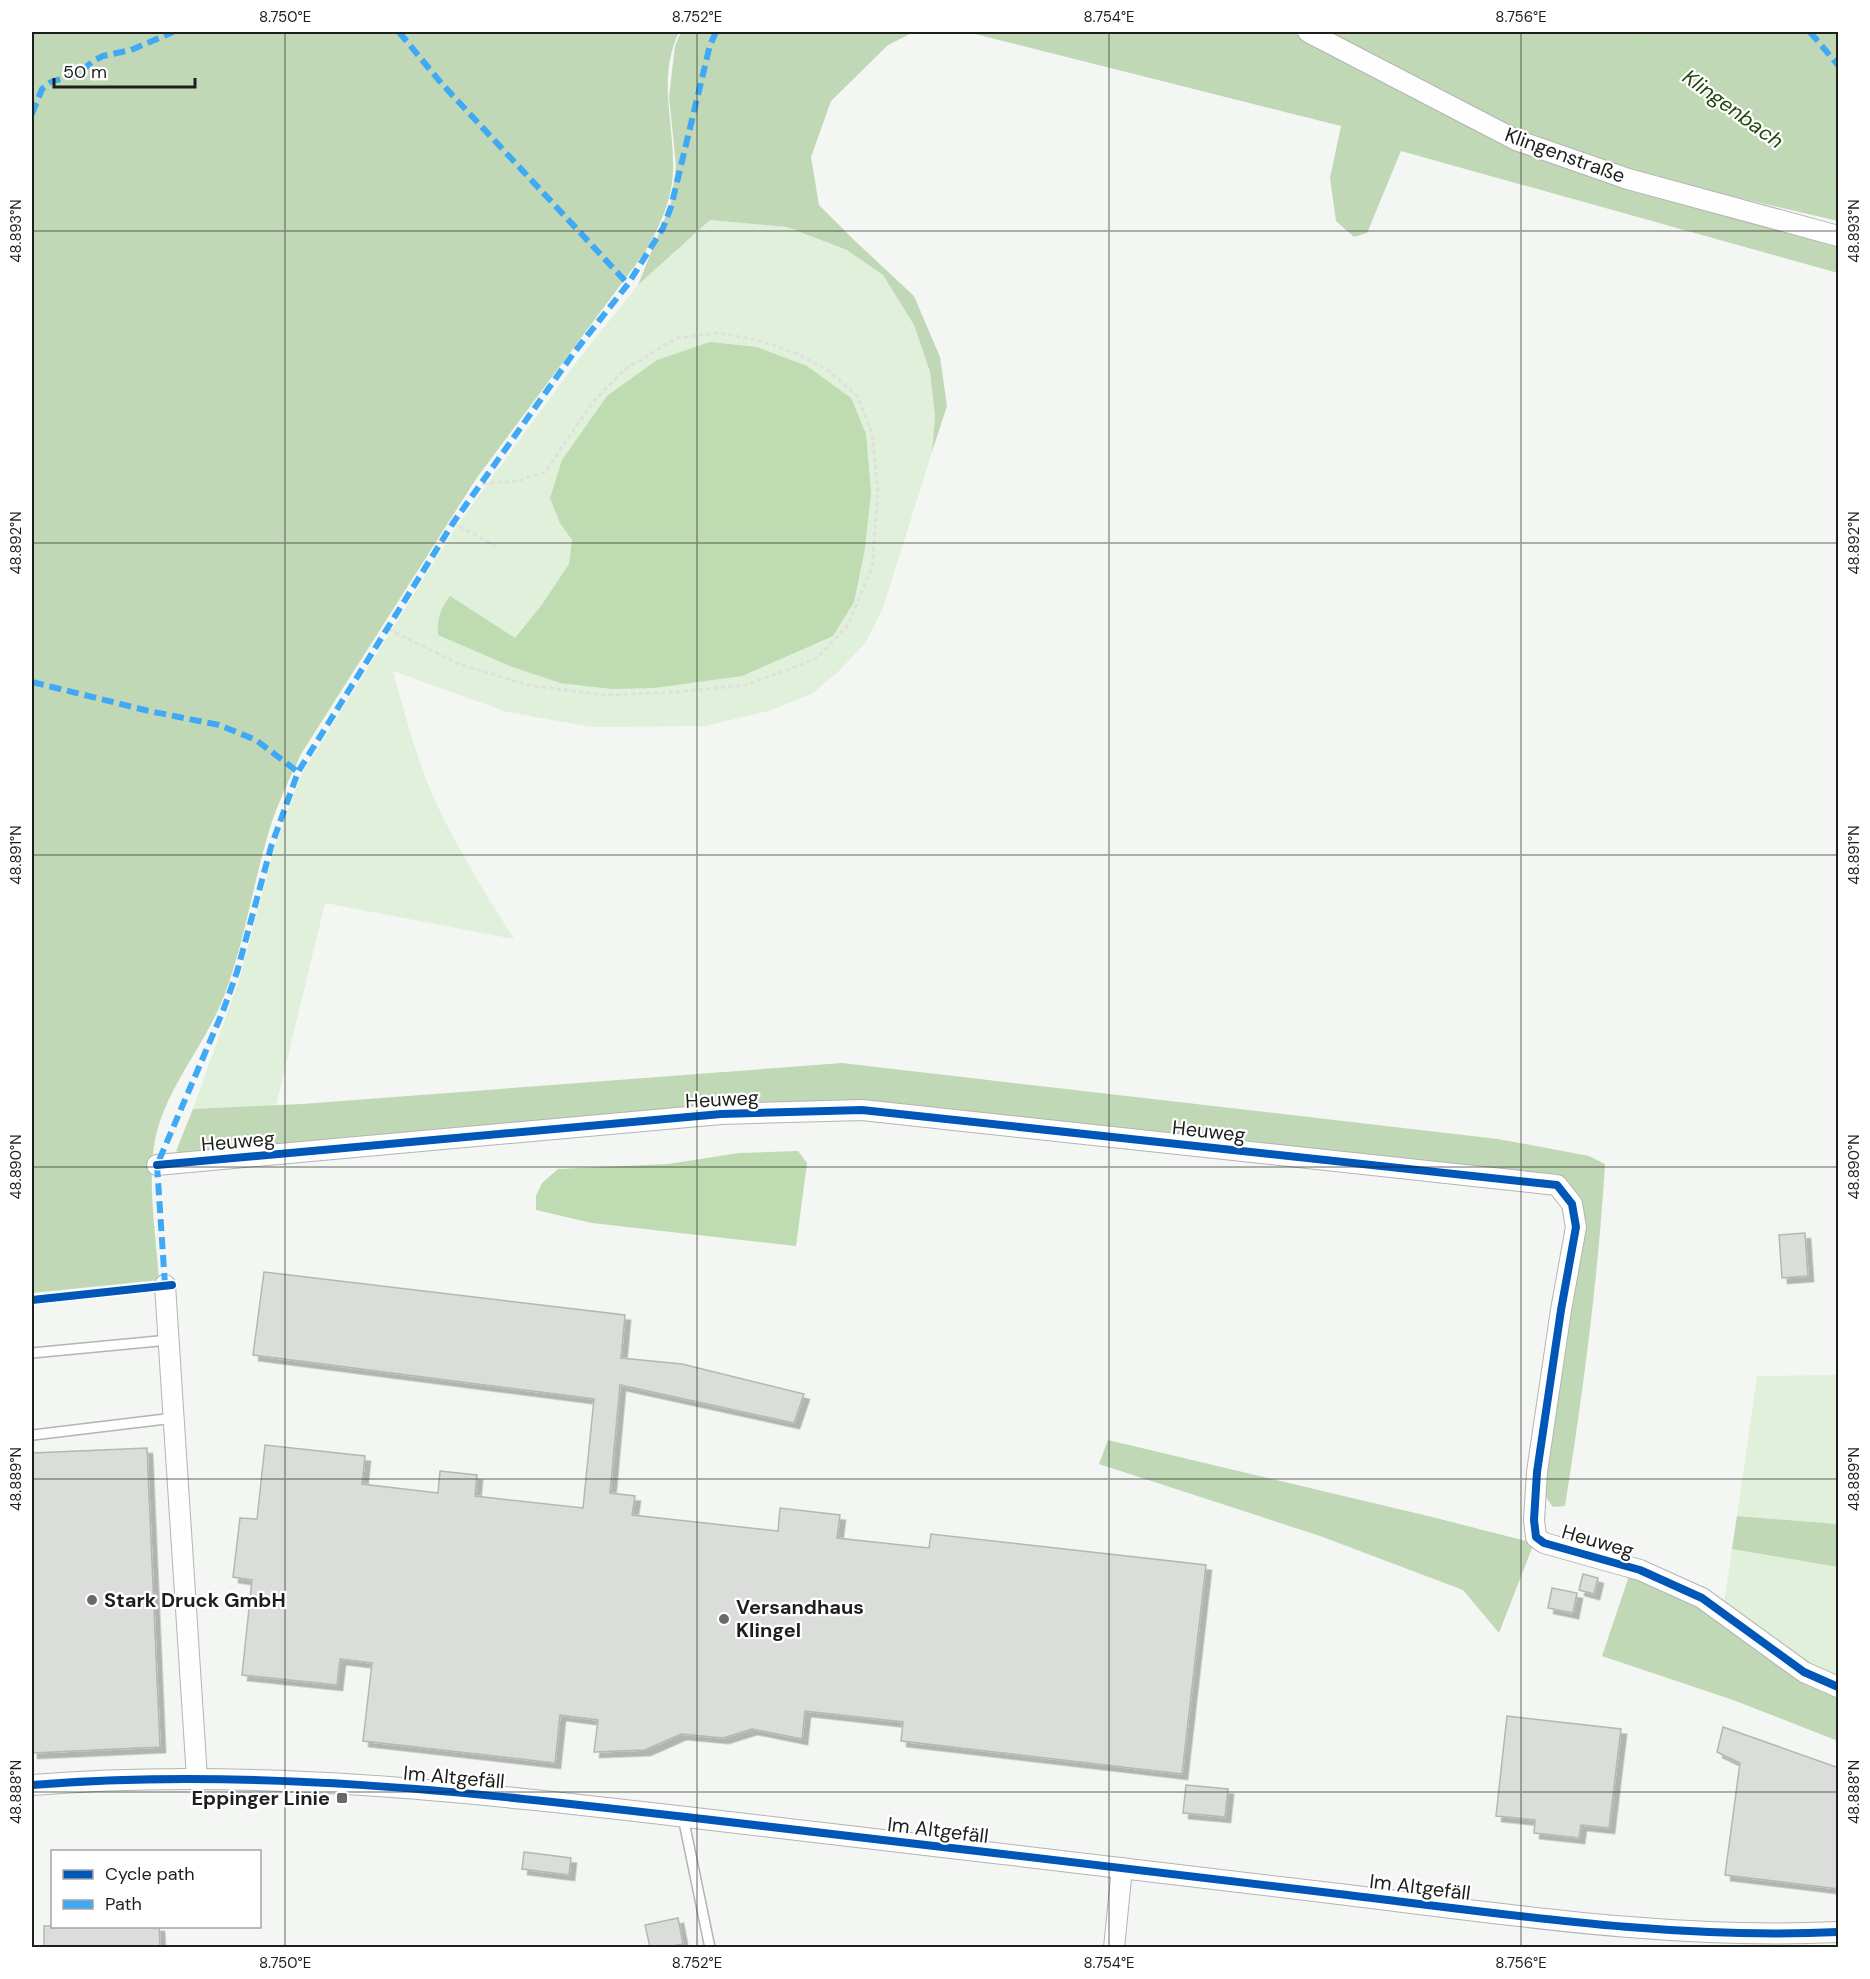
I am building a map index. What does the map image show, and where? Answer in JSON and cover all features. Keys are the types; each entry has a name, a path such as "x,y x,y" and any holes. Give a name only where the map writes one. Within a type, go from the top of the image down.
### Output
{"street":[{"name":"Klingenstraße","path":"1308,32 1516,140 1628,179 1839,236"},
{"name":"Heuweg","path":"157,1165 721,1114 862,1110 1557,1185 1572,1204 1576,1227 1561,1310 1538,1472 1534,1520 1536,1537 1544,1543 1640,1570 1702,1598 1804,1672 1839,1687"},
{"path":"165,1285 197,1778"},
{"name":"Im Altgefäll","path":"32,1785 95,1780 197,1778 405,1788 683,1817 1122,1868 1496,1913 1680,1940 1839,1932"},
{"path":"1114,1947 1122,1868"}],"lane":[{"path":"32,1353 169,1340"},
{"path":"33,1435 175,1418"},
{"path":"683,1817 710,1947"}],"path":[{"path":"388,629 459,664 528,685 603,695 676,692 746,685 816,659 848,625 872,567 878,492 872,433 858,397 828,370 798,354 758,340 718,333 677,338 624,370 593,402 545,472 517,481 480,484"},
{"path":"453,523 498,547"}],"shaded area":[{"path":"32,32 679,32 669,65 668,81 673,176 669,199 651,241 476,479 301,754 282,796 267,838 237,958 224,996 168,1102 155,1140 152,1191 159,1280 32,1293"},
{"path":"681,32 914,32 888,45 831,101 811,157 819,205 914,296 940,357 947,406 932,452 935,417 930,372 914,325 883,275 847,250 787,227 710,220 638,285 671,203 676,165 669,97 675,46"},
{"path":"967,32 1301,32 1513,145 1838,243 1838,273 1401,151 1367,233 1354,237 1336,221 1330,178 1341,126"},
{"path":"1327,32 1838,32 1838,221 1629,172 1525,138"},
{"path":"710,220 787,227 847,250 883,275 914,325 930,372 935,417 932,452 883,608 866,642 838,672 813,693 772,710 705,726 592,727 507,712 393,671 418,757 438,807 465,858 514,939 325,903 276,1106 193,1109 239,980 275,846 301,775 454,530 578,360 638,285"},
{"path":"710,342 757,347 807,366 851,398 866,434 871,492 865,548 854,602 833,636 742,676 654,688 611,689 560,683 510,666 438,635 440,614 450,596 515,638 541,606 569,564 572,540 560,523 550,498 562,460 607,396 657,360"},
{"path":"842,1063 1498,1139 1589,1156 1605,1164 1589,1336 1565,1506 1553,1507 1544,1495 1579,1199 1557,1174 863,1104 719,1104 266,1149 187,1155 176,1151 193,1109 302,1104"},
{"path":"798,1151 807,1163 796,1246 592,1223 536,1210 536,1196 542,1183 558,1169 668,1164 739,1153"},
{"path":"1838,1375 1838,1524 1737,1516 1757,1376"},
{"path":"1108,1440 1534,1543 1499,1633 1463,1590 1320,1536 1099,1464"},
{"path":"1737,1516 1838,1524 1838,1567 1732,1549"},
{"path":"1732,1549 1838,1567 1838,1676 1824,1672 1794,1656 1724,1604"},
{"path":"1630,1573 1696,1605 1838,1692 1838,1741 1733,1700 1602,1656"}],"building":[{"path":"1805,1233 1808,1276 1782,1278 1779,1235"},
{"name":"Versandhaus Klingel","path":"264,1272 625,1315 621,1358 682,1364 804,1394 794,1423 620,1385 610,1493 635,1496 632,1515 778,1531 780,1508 840,1515 837,1538 929,1548 931,1534 1206,1565 1182,1774 901,1741 903,1722 805,1711 802,1739 752,1729 723,1738 681,1734 645,1750 594,1752 598,1720 560,1715 555,1763 363,1741 372,1663 340,1659 337,1685 242,1675 252,1580 233,1577 240,1518 257,1519 265,1445 365,1456 362,1484 438,1493 440,1471 477,1475 475,1496 583,1508 594,1399 253,1355"},
{"name":"Stark Druck GmbH","path":"147,1448 160,1747 32,1753 32,1453"},
{"path":"1583,1574 1598,1578 1594,1594 1579,1590"},
{"path":"1552,1588 1577,1593 1573,1613 1548,1608"},
{"path":"1507,1716 1621,1729 1609,1828 1581,1825 1579,1838 1534,1833 1535,1820 1496,1816"},
{"path":"1723,1727 1839,1768 1839,1889 1725,1875 1740,1763 1717,1752"},
{"path":"1186,1785 1228,1789 1225,1817 1183,1813"},
{"path":"524,1852 571,1858 569,1875 522,1869"},
{"path":"678,1918 683,1944 650,1947 645,1925"},
{"path":"44,1926 51,1926 51,1928 159,1928 160,1947 44,1947"}],"waterway":[{"name":"Klingenbach","path":"1622,32 1656,52 1781,140 1822,186 1838,193"}],"marked path":[{"path":"32,114 42,89 51,82 79,73 103,56 131,50 173,32"},
{"path":"399,32 442,84 628,284"},
{"path":"165,1285 157,1165 223,1011 237,972 271,847 298,772 453,523 573,354 628,284 663,228 671,207 710,45 716,32"},
{"path":"1810,32 1838,65"},
{"path":"32,682 149,711 219,725 256,740 298,772"}],"cycle path":[{"path":"157,1165 721,1114 862,1110 1557,1185 1572,1204 1576,1227 1537,1472 1534,1520 1536,1537 1544,1543 1640,1570 1702,1598 1804,1672 1838,1687"},
{"path":"32,1300 172,1285"},
{"path":"32,1785 114,1780 196,1779 278,1781 442,1791 768,1826 1588,1924 1713,1932 1838,1932"}],"place":[{"name":"Stark Druck GmbH","path":"92,1600"},
{"name":"Versandhaus Klingel","path":"724,1619"},
{"name":"Eppinger Linie","path":"342,1798"}]}
